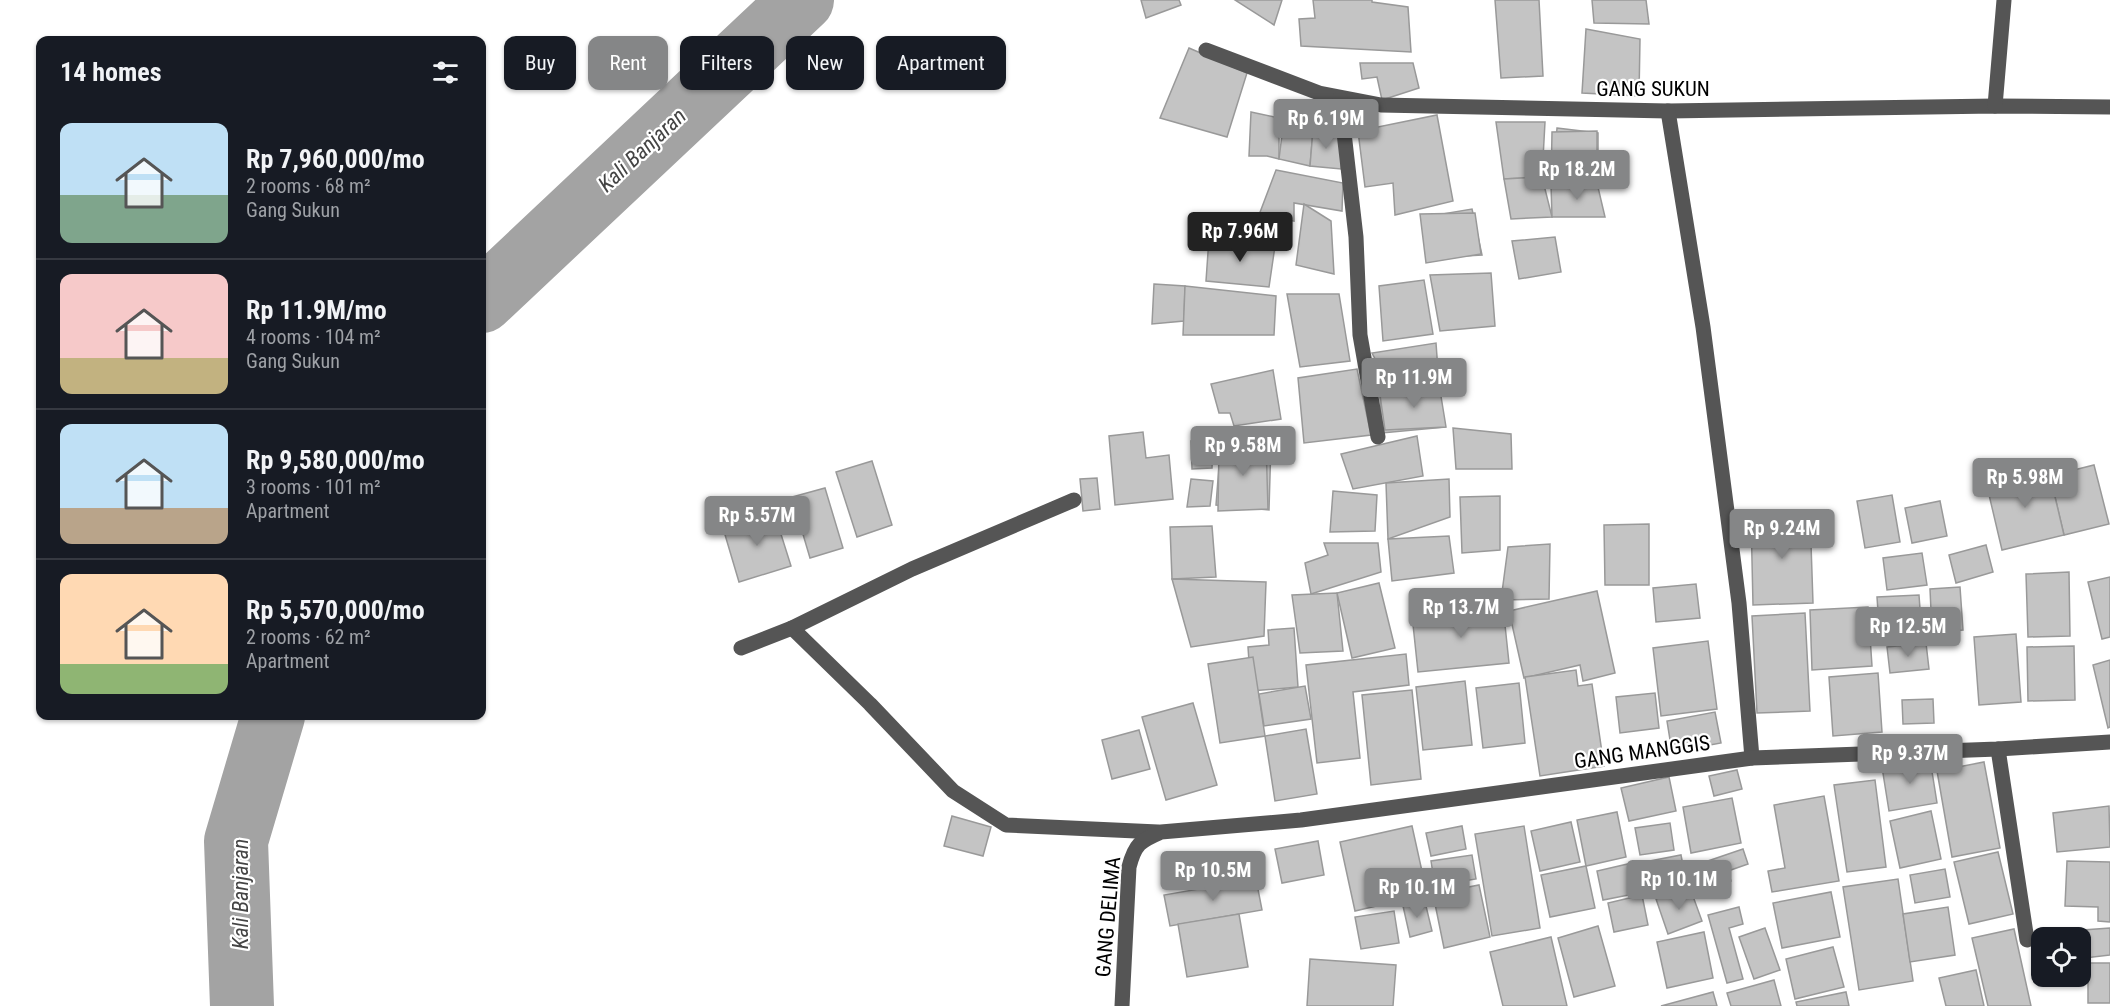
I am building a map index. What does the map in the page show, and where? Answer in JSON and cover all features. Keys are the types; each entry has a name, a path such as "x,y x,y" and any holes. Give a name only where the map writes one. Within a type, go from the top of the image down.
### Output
{"street":[{"path":"1995,106 2004,0"},
{"name":"GANG SUKUN","path":"1206,50 1319,93 1382,105 1668,111 1995,106 2110,107"},
{"path":"1340,98 1356,237 1360,335 1378,437"},
{"path":"1668,111 1703,327 1739,603 1752,758"},
{"path":"741,648 792,628 912,569 1074,500"},
{"path":"792,628 870,704 953,791 1006,825 1161,832"},
{"name":"GANG MANGGIS","path":"1183,831 1301,820 1752,758 1998,749 2110,742"},
{"path":"1998,749 2027,940"},
{"name":"GANG DELIMA","path":"1122,1006 1129,867 1134,849 1144,839 1161,832 1183,831"}],"building":[{"path":"1141,0 1179,0 1181,5 1146,18"},
{"path":"1235,0 1282,0 1274,25"},
{"path":"1313,0 1372,0 1372,2 1408,7 1411,52 1301,46 1299,19 1315,18"},
{"path":"1495,0 1539,0 1543,76 1501,78"},
{"path":"1592,0 1646,0 1649,24 1594,23"},
{"path":"1586,29 1640,39 1639,96 1582,93"},
{"path":"1189,48 1247,73 1227,137 1160,118"},
{"path":"1360,63 1413,63 1419,88 1382,100 1377,77 1362,79"},
{"path":"1251,112 1279,118 1279,159 1249,156"},
{"path":"1437,115 1453,201 1395,215 1393,183 1365,187 1358,131"},
{"path":"1496,122 1545,122 1542,177 1504,179"},
{"path":"1283,127 1313,130 1310,166 1279,159"},
{"path":"1557,128 1598,133 1598,182 1553,181"},
{"path":"1313,130 1342,134 1341,169 1310,166"},
{"path":"1597,131 1597,183 1551,185 1552,132"},
{"path":"1276,170 1343,183 1342,211 1294,203 1294,221 1259,215"},
{"path":"1542,177 1552,217 1511,219 1504,179"},
{"path":"1597,183 1605,217 1552,217 1551,185"},
{"path":"1304,204 1331,221 1334,274 1296,265"},
{"path":"1472,209 1482,255 1430,258 1424,217"},
{"path":"1475,213 1481,254 1426,263 1420,214"},
{"path":"1555,237 1561,272 1519,279 1512,241"},
{"path":"1209,238 1275,246 1269,287 1206,281"},
{"path":"1491,273 1495,326 1440,331 1430,275"},
{"path":"1424,280 1433,334 1383,341 1379,286"},
{"path":"1154,284 1185,286 1184,321 1152,324"},
{"path":"1185,286 1276,296 1274,335 1183,335"},
{"path":"1287,294 1339,294 1350,361 1300,367"},
{"path":"1436,343 1439,384 1415,388 1412,367 1382,372 1372,353"},
{"path":"1357,369 1371,435 1304,443 1298,378"},
{"path":"1273,370 1281,419 1234,426 1230,413 1219,413 1211,384"},
{"path":"1435,382 1445,427 1382,433 1380,396"},
{"path":"1439,384 1446,427 1385,430 1380,395"},
{"path":"1453,428 1511,434 1512,469 1456,469"},
{"path":"1143,432 1146,458 1169,455 1173,499 1115,505 1109,436"},
{"path":"1417,436 1423,476 1353,489 1341,454"},
{"path":"1221,440 1271,442 1269,510 1216,505"},
{"path":"1191,441 1213,441 1212,468 1192,469"},
{"path":"1266,442 1268,509 1218,511 1219,445"},
{"path":"872,461 892,525 857,537 836,472"},
{"path":"2094,465 2109,524 2064,535 2050,476"},
{"path":"2048,467 2064,535 2002,550 1986,482"},
{"path":"1097,478 1100,509 1083,511 1080,479"},
{"path":"1191,479 1213,481 1210,506 1187,507"},
{"path":"1449,479 1450,517 1388,539 1386,483"},
{"path":"825,488 843,548 810,558 792,497"},
{"path":"1333,491 1377,495 1375,531 1330,532"},
{"path":"1892,495 1900,542 1865,548 1857,501"},
{"path":"1500,496 1500,550 1462,553 1460,497"},
{"path":"1940,501 1947,536 1912,543 1905,508"},
{"path":"774,512 791,566 739,582 723,528"},
{"path":"1810,514 1813,603 1753,605 1751,516"},
{"path":"1649,524 1649,585 1605,585 1604,525"},
{"path":"1212,526 1216,577 1172,579 1170,527"},
{"path":"1449,536 1454,573 1392,581 1388,539"},
{"path":"1324,543 1378,543 1381,572 1311,594 1305,563 1328,555"},
{"path":"1550,544 1549,599 1501,600 1508,547"},
{"path":"1986,545 1993,572 1956,583 1949,555"},
{"path":"1922,553 1927,585 1887,590 1883,558"},
{"path":"2069,572 2070,636 2028,637 2026,574"},
{"path":"2110,577 2110,637 2102,639 2088,582"},
{"path":"1172,579 1266,582 1264,636 1191,647"},
{"path":"1379,583 1395,648 1352,658 1337,593"},
{"path":"1696,584 1700,618 1656,622 1653,588"},
{"path":"1960,587 1963,630 1932,632 1930,589"},
{"path":"1597,591 1615,673 1583,681 1580,665 1524,678 1509,611"},
{"path":"1337,593 1343,651 1300,653 1292,595"},
{"path":"1919,595 1921,623 1879,626 1877,597"},
{"path":"1503,606 1509,663 1418,672 1412,615"},
{"path":"1868,607 1872,666 1812,670 1810,610"},
{"path":"1805,613 1810,711 1757,713 1752,616"},
{"path":"1294,628 1298,687 1251,691 1248,647 1269,645 1268,630"},
{"path":"2016,634 2021,702 1979,705 1974,637"},
{"path":"1708,641 1717,709 1661,716 1653,648"},
{"path":"1926,643 1929,669 1890,673 1887,647"},
{"path":"2074,646 2075,700 2028,701 2027,647"},
{"path":"1406,654 1409,685 1353,692 1360,758 1317,763 1306,665"},
{"path":"1253,657 1265,736 1220,743 1208,664"},
{"path":"2110,660 2110,727 2108,728 2093,665"},
{"path":"1576,670 1578,686 1592,684 1604,766 1540,776 1525,677"},
{"path":"1878,673 1882,732 1833,736 1829,677"},
{"path":"1465,681 1472,745 1423,750 1416,687"},
{"path":"1519,683 1525,743 1483,748 1476,688"},
{"path":"1305,686 1311,719 1264,726 1259,694"},
{"path":"1412,690 1421,779 1371,785 1362,695"},
{"path":"1655,693 1659,728 1620,733 1616,697"},
{"path":"1933,699 1934,723 1903,724 1902,700"},
{"path":"1193,703 1217,785 1166,800 1142,717"},
{"path":"1715,712 1721,743 1672,752 1667,721"},
{"path":"1306,729 1317,794 1275,801 1265,736"},
{"path":"1139,730 1150,769 1112,779 1102,740"},
{"path":"1930,759 1937,803 1889,811 1882,767"},
{"path":"1984,762 2000,848 1952,857 1937,771"},
{"path":"1737,770 1742,789 1714,796 1709,776"},
{"path":"1669,777 1676,811 1629,821 1621,788"},
{"path":"1875,780 1886,867 1847,872 1834,785"},
{"path":"1824,796 1839,881 1772,892 1768,871 1785,868 1774,805"},
{"path":"1732,798 1741,843 1691,853 1683,807"},
{"path":"2109,806 2110,847 2057,852 2053,813"},
{"path":"1931,811 1941,859 1900,868 1890,821"},
{"path":"1617,812 1626,857 1586,866 1577,820"},
{"path":"952,816 991,827 983,856 944,846"},
{"path":"1571,822 1580,862 1540,871 1531,831"},
{"path":"1670,823 1674,850 1640,855 1635,828"},
{"path":"1412,826 1427,894 1355,911 1340,842"},
{"path":"1462,826 1466,849 1431,856 1426,833"},
{"path":"1524,826 1540,928 1492,936 1475,834"},
{"path":"1318,841 1324,875 1282,883 1275,849"},
{"path":"1743,849 1748,864 1728,871 1731,881 1704,890 1696,865"},
{"path":"1998,852 2013,914 1969,924 1954,862"},
{"path":"1472,855 1476,879 1435,886 1431,861"},
{"path":"1681,855 1687,886 1649,892 1644,862"},
{"path":"2067,861 2110,862 2110,922 2098,921 2098,907 2065,906"},
{"path":"1632,863 1639,893 1603,900 1597,871"},
{"path":"1586,866 1595,908 1550,917 1541,875"},
{"path":"1945,869 1950,897 1915,903 1910,875"},
{"path":"1256,879 1262,910 1170,926 1164,895"},
{"path":"1898,879 1913,981 1859,990 1843,887"},
{"path":"1479,885 1490,937 1444,948 1433,894"},
{"path":"1690,888 1702,921 1668,934 1656,899"},
{"path":"1831,892 1840,937 1782,948 1773,903"},
{"path":"1642,895 1648,925 1614,932 1608,903"},
{"path":"1425,902 1432,931 1410,937 1403,906"},
{"path":"1739,907 1743,924 1729,928 1743,979 1727,983 1708,915"},
{"path":"1948,907 1955,955 1910,962 1903,914"},
{"path":"1394,911 1399,943 1361,949 1355,917"},
{"path":"1239,914 1248,967 1187,977 1178,924"},
{"path":"1598,926 1615,986 1574,997 1558,938"},
{"path":"1765,928 1780,970 1754,979 1739,937"},
{"path":"2110,928 2110,955 2091,957 2091,929"},
{"path":"2014,929 2031,1006 1988,1006 1972,938"},
{"path":"1704,932 1713,978 1667,988 1657,942"},
{"path":"1551,937 1567,1006 1503,1006 1490,952"},
{"path":"1833,947 1844,987 1795,999 1786,959"},
{"path":"1310,959 1396,965 1393,1006 1307,1006"},
{"path":"2091,963 2110,963 2110,1003 2088,1003"},
{"path":"1976,970 1984,1006 1946,1006 1939,978"},
{"path":"1774,980 1781,1006 1731,1006 1727,993"},
{"path":"1713,992 1717,1006 1661,1006"},
{"path":"1846,992 1849,1006 1797,1006 1796,1002"}],"waterway":[{"name":"Kali Banjaran","path":"486,297 802,0"},
{"name":"Kali Banjaran","path":"242,1006 236,841 272,720"}]}
